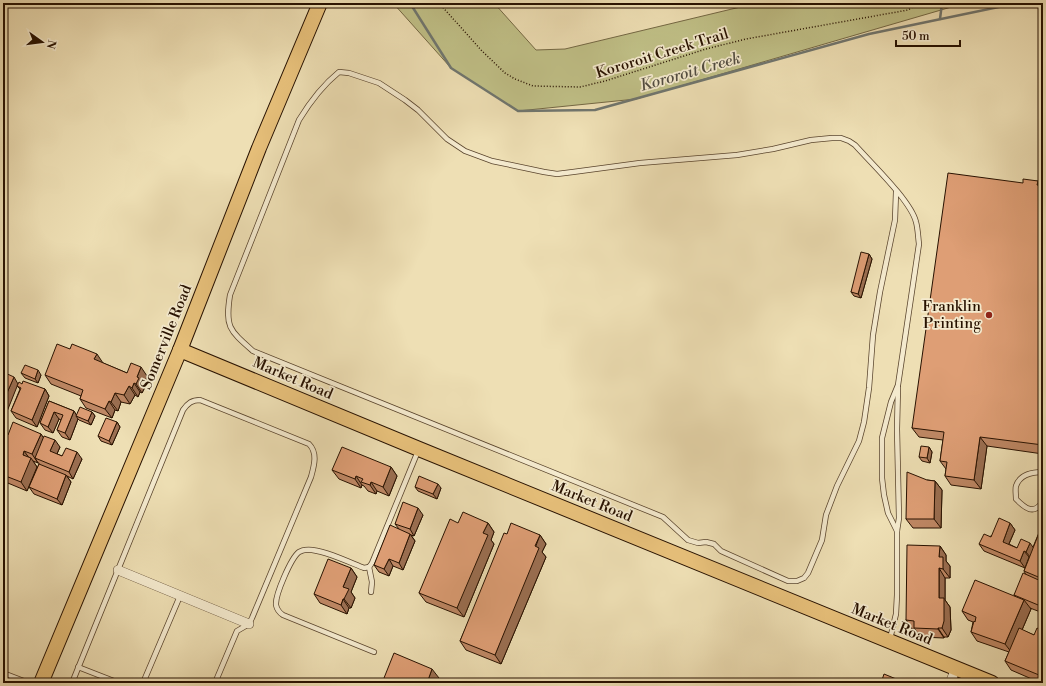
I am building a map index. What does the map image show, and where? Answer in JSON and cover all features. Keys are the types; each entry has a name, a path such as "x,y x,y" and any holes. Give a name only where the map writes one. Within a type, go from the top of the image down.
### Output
{"main road":[{"name":"Somerville Road","path":"42,683 180,350 259,148 320,3"},
{"name":"Market Road","path":"180,350 992,683"}],"street":[{"path":"118,570 249,624"},
{"path":"950,683 956,668"}],"lane":[{"path":"889,641 896,614 897,595 897,531 899,518 897,444 898,385 919,244 916,221 909,208 896,192 855,145 849,141 832,138 811,140 737,155 640,163 557,174 511,166 465,151 447,139 418,110 379,83 349,72 339,72 329,80 299,120 230,295 227,313 228,325 238,338 253,351 663,517 688,540 698,543 706,542 714,544 721,551 788,581 796,581 804,578 808,573 822,540 826,515 840,479 859,441 864,422 869,388 873,335 880,292 895,220 896,192"},
{"path":"897,531 888,513 884,495 882,478 882,438 891,402 898,385"},
{"path":"72,683 183,410 187,404 196,400 204,401 306,443 312,447 315,454 311,477 252,618 249,624 237,631 215,683"},
{"path":"374,652 283,616 276,606 278,595 288,569 298,552 306,549 318,550 364,568 369,567 372,564 419,449"},
{"path":"1043,472 1033,472 1022,477 1016,486 1016,499 1025,508 1030,509 1036,508 1043,501"},
{"path":"369,567 372,582 371,592"},
{"path":"143,683 180,596"},
{"path":"78,667 119,683"},
{"path":"3,673 28,683"}],"path":[{"name":"Kororoit Creek Trail","path":"439,3 482,52 515,80 532,86 580,87 600,83 746,39 908,10 916,6 918,3"}],"green space":[{"path":"393,3 494,3 536,50 565,49 757,3 965,3 636,99 518,111 451,68"}],"building":[{"name":"Franklin Printing","path":"948,173 1023,183 1023,179 1038,181 1037,185 1043,186 1043,445 980,437 974,480 945,476 947,462 940,461 944,432 912,428"},
{"path":"861,252 869,254 858,294 851,292"},
{"path":"57,344 70,349 72,344 97,354 94,359 127,373 131,363 141,367 137,377 139,378 136,384 134,383 132,388 129,386 124,395 115,393 111,402 109,401 105,409 80,399 83,390 45,375"},
{"path":"25,365 38,370 35,379 21,373"},
{"path":"3,372 14,377 3,402"},
{"path":"23,381 45,389 32,420 11,411 21,388 17,386 19,382 22,384"},
{"path":"49,401 74,411 65,433 57,430 63,415 54,412 48,427 40,423"},
{"path":"80,407 92,412 88,421 76,416"},
{"path":"106,418 117,422 109,441 98,436"},
{"path":"13,422 41,434 32,454 24,451 23,455 31,458 21,482 3,475 3,433 8,435"},
{"path":"44,436 55,440 50,451 62,456 66,448 77,452 69,472 35,458"},
{"path":"921,446 929,447 927,458 919,457"},
{"path":"342,447 391,467 383,487 371,482 370,485 361,482 363,479 356,476 355,479 332,470"},
{"path":"39,464 66,475 57,499 29,487"},
{"path":"907,472 927,480 935,481 934,519 906,519"},
{"path":"419,476 438,484 433,494 415,487"},
{"path":"403,502 418,508 410,529 395,524"},
{"path":"463,512 488,523 483,533 488,535 457,608 419,593 450,519 458,523"},
{"path":"999,518 1010,523 1003,542 1017,548 1021,539 1030,543 1026,552 1024,551 1020,561 979,544 984,534 991,537"},
{"path":"511,523 540,535 535,546 539,548 495,655 460,641 504,533 507,534"},
{"path":"1043,523 1043,579 1024,571"},
{"path":"390,525 410,534 399,563 389,559 384,569 374,565"},
{"path":"907,545 940,546 939,557 943,557 943,569 939,568 939,598 944,598 944,621 942,628 914,628 914,621 906,620"},
{"path":"328,559 351,568 343,587 349,589 341,605 314,594"},
{"path":"1023,573 1043,582 1043,607 1014,595"},
{"path":"975,580 1024,600 1005,644 971,632 976,617 962,611"},
{"path":"1019,628 1034,635 1037,628 1043,631 1043,665 1039,675 1005,661"},
{"path":"394,653 432,669 427,683 382,683"},
{"path":"884,674 906,683 881,683"}],"waterway":[{"name":"Kororoit Creek","path":"410,3 451,68 518,111 595,110 869,34 1018,3"},
{"path":"940,19 942,3"}],"place":[{"name":"Franklin Printing","path":"989,315"}]}
